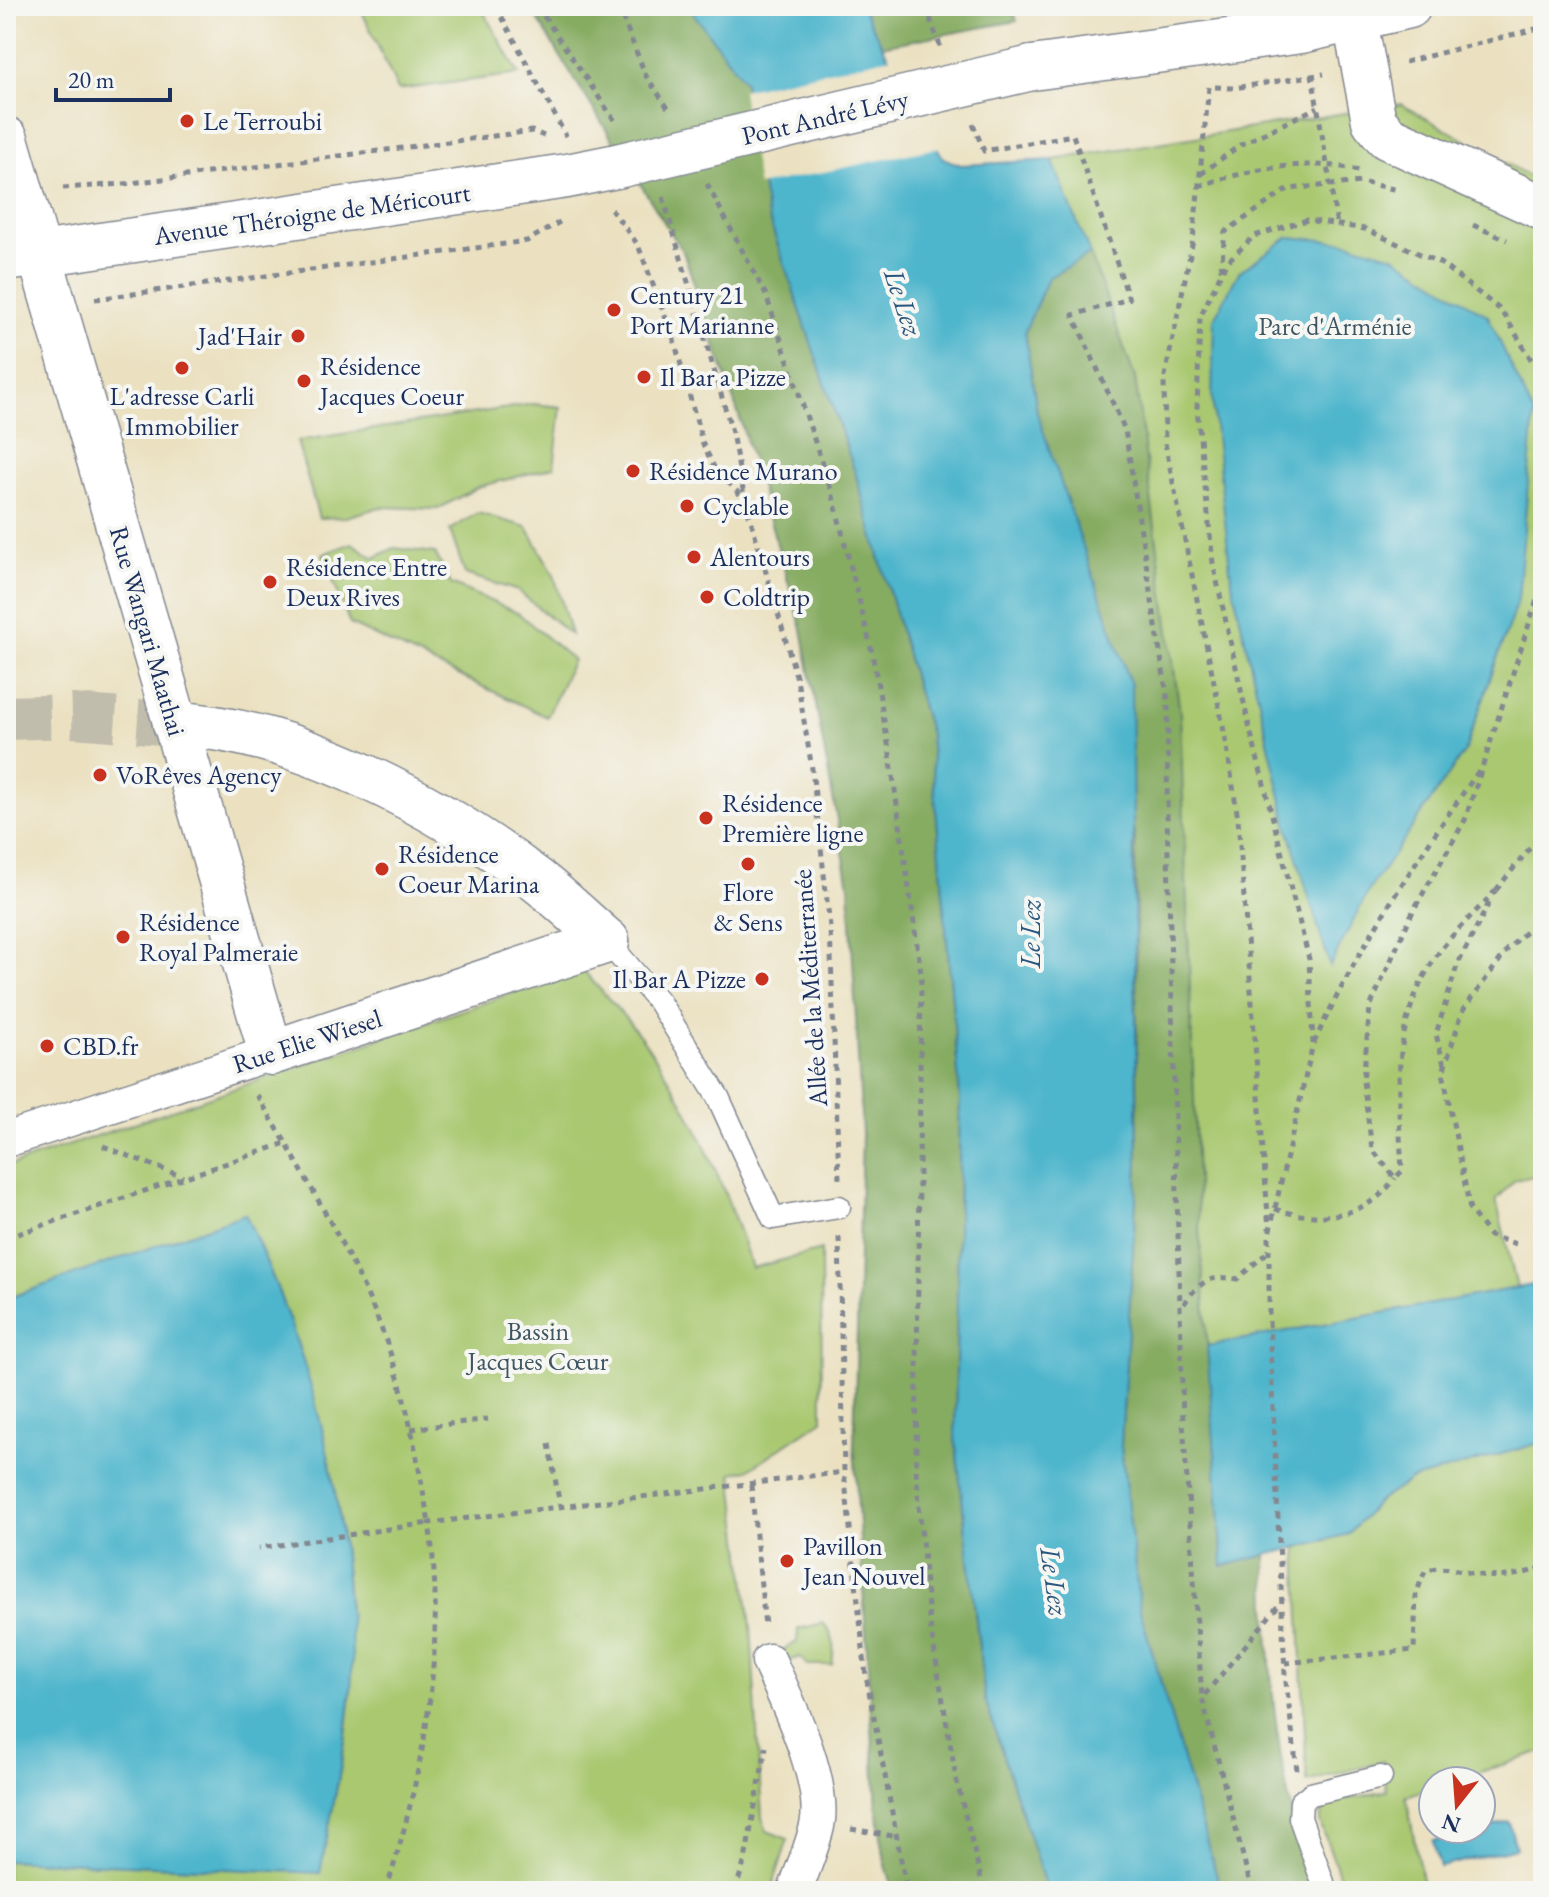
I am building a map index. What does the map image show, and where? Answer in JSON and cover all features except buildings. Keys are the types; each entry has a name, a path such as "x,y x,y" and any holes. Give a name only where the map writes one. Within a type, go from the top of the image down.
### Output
{"street":[{"name":"Pont André Lévy","path":"598,152 1032,68 1409,6"},
{"path":"1353,13 1374,121 1387,137 1543,208"},
{"name":"Rue Wangari Maathai","path":"6,139 21,191 23,257 53,302 175,724 254,1059"},
{"name":"Avenue Théroigne de Méricourt","path":"23,257 598,152"},
{"path":"175,724 217,726 363,775 446,820 538,881 607,941"},
{"name":"Rue Elie Wiesel","path":"6,1140 607,941"},
{"path":"769,1661 796,1722 809,1763 818,1823 795,1891"}],"lane":[{"path":"607,941 659,1002 718,1097 773,1218 839,1207"},
{"path":"1326,1891 1300,1818 1301,1802 1311,1794 1381,1777"}],"path":[{"name":"Allée de la Méditerranée","path":"496,6 598,152 674,340 703,444 714,467 745,500 797,679 812,769 830,927 844,1472 866,1676 907,1891"},
{"path":"537,6 598,152"},
{"path":"618,6 646,76 672,113"},
{"path":"930,6 931,22 942,51"},
{"path":"1363,72 1543,27"},
{"path":"1312,74 1337,225"},
{"path":"1209,87 1193,240 1164,381 1165,443 1226,741 1238,819 1269,1234 1269,1320 1285,1663 1301,1802"},
{"path":"1200,174 1240,145 1318,107"},
{"path":"972,122 984,151 1073,135 1129,299 1073,315 1125,430 1168,702 1167,816 1183,1305 1183,1422 1202,1698 1252,1891"},
{"path":"21,191 124,184 532,131 598,152"},
{"path":"1199,186 1242,171 1349,168 1407,192 1361,182 1288,189 1225,232 1220,275"},
{"path":"705,180 766,295 833,496 872,652 890,755 921,973 915,1321 917,1485 929,1619 956,1778 984,1891"},
{"path":"660,191 731,428 745,500"},
{"path":"53,302 139,296 527,241 564,219"},
{"path":"1313,1044 1309,959 1249,726 1213,563 1197,409 1200,317 1226,263 1254,236 1307,220 1365,229 1440,263 1502,311 1538,371 1543,390"},
{"path":"1469,223 1519,244"},
{"path":"1395,1178 1372,1149 1363,1081 1370,1007 1413,911 1465,820 1543,581"},
{"path":"1269,1234 1313,1044 1342,983 1405,876 1484,764"},
{"path":"1275,1209 1316,1219 1334,1215 1373,1200 1402,1171 1397,1070 1406,1014 1435,957 1543,832"},
{"path":"1496,890 1457,966 1436,1034 1470,1210 1490,1236 1516,1244"},
{"path":"1445,1068 1463,1010 1508,949 1543,915"},
{"path":"254,1059 286,1143 347,1253 395,1367 411,1429 429,1523 438,1626 431,1699 417,1782 386,1891"},
{"path":"51,1126 184,1178"},
{"path":"6,1238 286,1143"},
{"path":"1183,1305 1197,1284 1213,1277 1237,1279 1269,1251"},
{"path":"411,1429 488,1419"},
{"path":"549,1444 560,1506"},
{"path":"259,1548 429,1523 844,1472"},
{"path":"751,1485 769,1661"},
{"path":"1285,1663 1414,1650 1416,1594 1425,1571 1435,1567 1501,1576 1525,1574 1543,1567"},
{"path":"1202,1698 1282,1601"},
{"path":"735,1891 745,1860 766,1734"}],"green space":[{"path":"337,6 480,6 519,74 398,90 360,7"},
{"path":"529,6 688,6 744,81 767,213 855,472 930,735 960,1097 955,1437 985,1699 1047,1891 894,1891 885,1862 877,1809 854,1445 862,1134 849,885 802,629 740,419 684,254"},
{"path":"861,6 1011,6 1017,21 882,46"},
{"name":"Parc d'Arménie","path":"1401,104 1543,184 1543,1174 1515,1180 1496,1200 1517,1288 1207,1346 1135,378 1052,160"},
{"path":"1090,254 1135,378 1180,713 1198,1208 1223,1566 1266,1555 1276,1725 1290,1807 1312,1891 1221,1891 1140,1610 1121,1446 1138,1164 1135,836 1037,413 1025,331 1048,278"},
{"path":"533,404 561,407 554,467 478,487 438,509 380,507 346,517 319,518 297,441"},
{"path":"478,513 527,527 554,575 571,635 518,591 465,574 450,530"},
{"path":"352,543 374,558 394,548 435,553 451,584 518,613 573,660 547,717 350,624 323,554"},
{"name":"Bassin Jacques Cœur","path":"582,969 643,1039 682,1101 721,1183 752,1268 821,1250 822,1420 748,1470 732,1473 751,1627 762,1818 767,1831 788,1839 771,1891 6,1891 6,1860 319,1872 346,1733 352,1662 335,1490 314,1396 284,1305 245,1214 6,1299 6,1167"},
{"path":"1543,1442 1543,1752 1497,1767 1417,1765 1417,1792 1406,1796 1424,1891 1345,1891 1320,1822 1322,1811 1328,1803 1387,1791 1383,1761 1307,1782 1297,1547 1349,1534 1377,1502 1411,1480"},
{"path":"823,1623 832,1637 832,1665 807,1665 800,1657 786,1662 782,1650 797,1642 798,1629"}],"water":[{"name":"Le Lez","path":"688,6 861,6 943,158 960,165 1052,160 1090,254 1048,278 1025,331 1037,413 1131,685 1138,1164 1121,1446 1140,1610 1221,1891 1047,1891 985,1699 955,1437 960,1097 930,735 855,472 767,213 744,81"},
{"path":"1289,237 1345,242 1394,256 1488,316 1534,415 1518,599 1465,751 1369,890 1330,966 1288,828 1231,579 1212,397 1214,319 1239,272"},
{"path":"245,1214 284,1305 314,1397 326,1444 342,1541 351,1639 351,1688 342,1757 320,1873 6,1860 6,1299"},
{"path":"1543,1283 1543,1442 1411,1480 1377,1502 1349,1534 1223,1566 1207,1346"},
{"path":"1509,1822 1516,1848 1440,1867 1434,1845 1497,1845 1497,1825"}],"pier":[{"path":"892,57 941,147 758,186 742,90"}],"tunnel":[{"path":"6,718 73,716 175,724"}],"place":[{"name":"Le Terroubi","path":"187,121"},
{"name":"Century 21 Port Marianne","path":"614,310"},
{"name":"Jad'Hair","path":"298,336"},
{"name":"L'adresse Carli Immobilier","path":"182,368"},
{"name":"Il Bar a Pizze","path":"644,377"},
{"name":"Résidence Jacques Coeur","path":"304,381"},
{"name":"Résidence Murano","path":"633,471"},
{"name":"Cyclable","path":"687,506"},
{"name":"Alentours","path":"694,557"},
{"name":"Résidence Entre Deux Rives","path":"270,582"},
{"name":"Coldtrip","path":"707,597"},
{"name":"VoRêves Agency","path":"100,775"},
{"name":"Résidence Première ligne","path":"706,818"},
{"name":"Flore & Sens","path":"748,864"},
{"name":"Résidence Coeur Marina","path":"382,869"},
{"name":"Résidence Royal Palmeraie","path":"123,937"},
{"name":"Il Bar A Pizze","path":"762,979"},
{"name":"CBD.fr","path":"47,1046"},
{"name":"Pavillon Jean Nouvel","path":"787,1561"}]}
